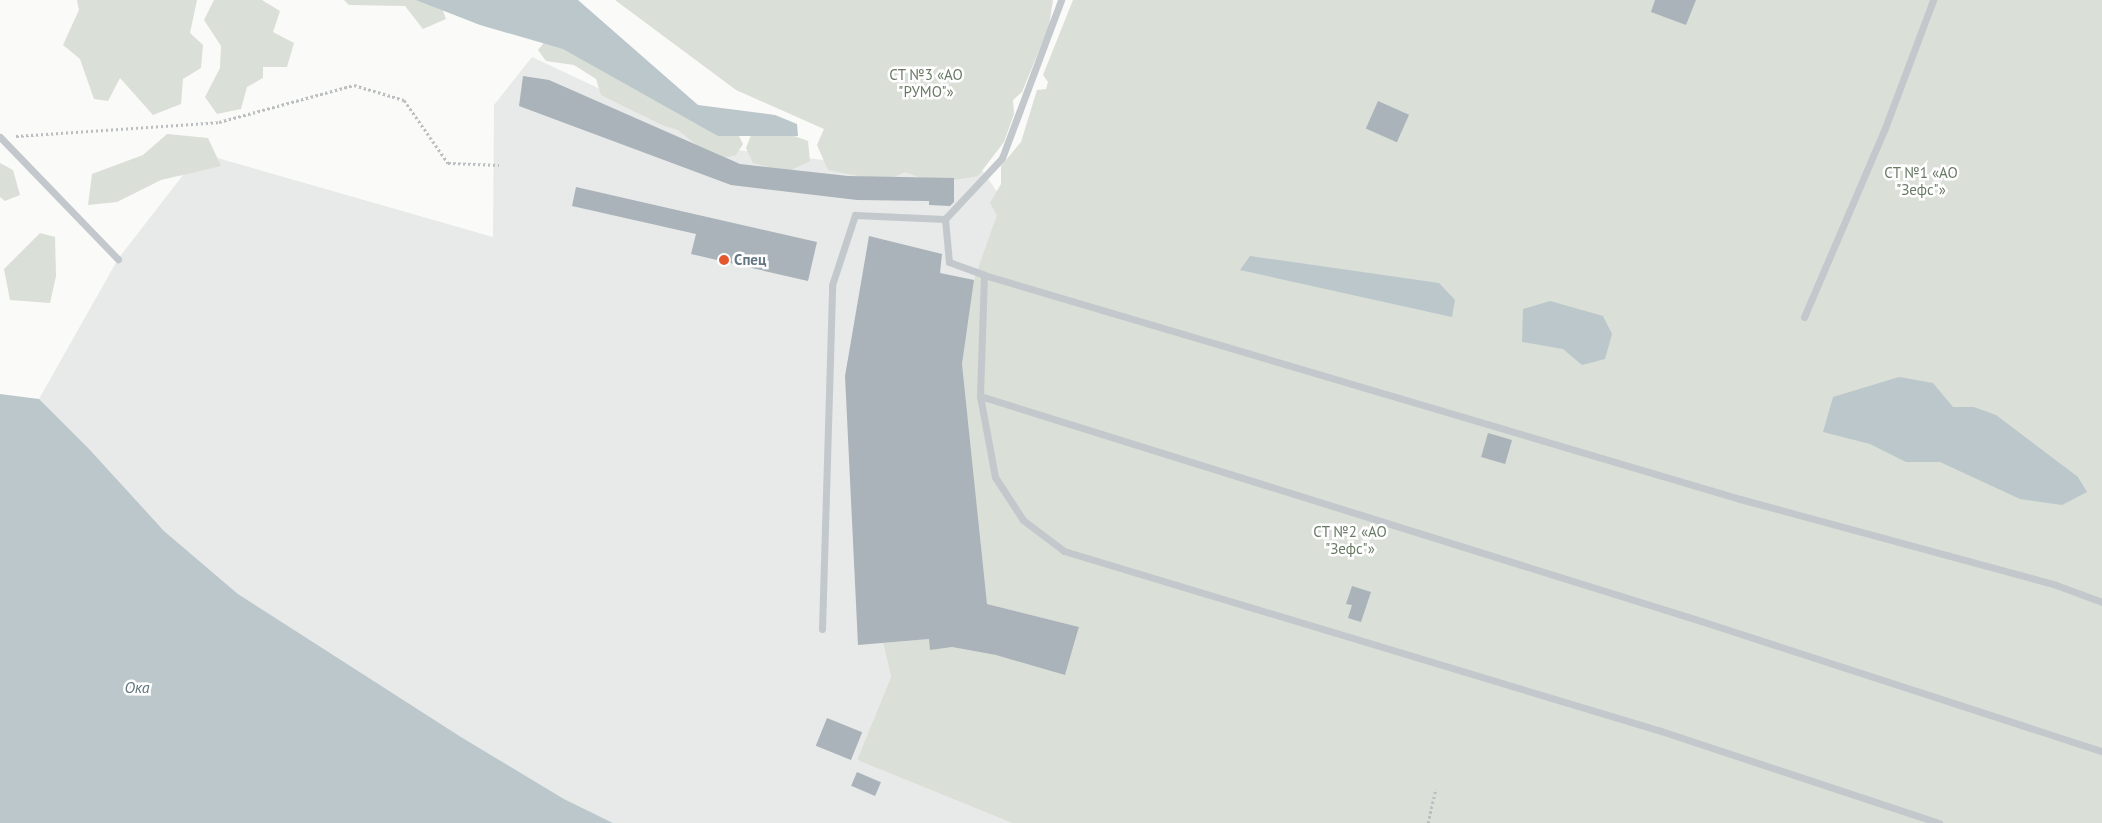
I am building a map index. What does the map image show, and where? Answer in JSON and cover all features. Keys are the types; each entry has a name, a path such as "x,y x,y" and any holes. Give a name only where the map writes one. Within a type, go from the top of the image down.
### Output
{"lane":[{"path":"822,629 832,285 855,215 945,219 1002,158 1061,0"},
{"path":"1804,317 1881,137 1933,0"},
{"path":"0,137 118,259"},
{"path":"945,219 950,262 984,275 1740,499 2056,585 2102,602"},
{"path":"984,275 980,396 995,476 1023,520 1064,550 1661,731 1939,823"},
{"path":"980,396 1701,621 2102,751"}],"path":[{"path":"0,137 219,122 354,85 404,100 448,163 499,165"},
{"path":"1428,823 1436,789"}],"shaded area":[{"path":"532,57 728,149 921,171 980,167 1002,199 1079,627 1065,675 883,644 891,677 857,760 1012,823 613,823 564,799 461,737 238,594 164,531 39,399 118,259 200,153 493,237 494,105"}],"green space":[{"path":"77,0 197,0 190,33 203,45 201,68 183,79 181,104 153,115 120,78 108,101 94,99 80,59 63,45 79,10"},
{"path":"214,0 262,0 280,11 273,32 294,43 287,67 263,67 263,78 247,87 241,109 217,114 205,97 220,68 221,46 204,20"},
{"path":"344,0 439,0 446,19 423,29 405,6 349,5"},
{"name":"СТ №3 «АО \"РУМО\"»","path":"615,0 1053,0 1049,26 1022,92 1013,100 1014,114 1004,142 978,176 936,183 905,172 885,181 828,170 817,145 824,129 736,90"},
{"name":"СТ №2 «АО \"Зефс\"»","path":"1073,0 2102,0 2102,823 1012,823 857,760 891,677 883,643 929,639 951,647 997,655 1065,674 1074,645 1079,627 987,604 962,364 974,280 997,215 990,203 1001,184 1001,166 1021,142 1037,90 1046,89 1048,82 1043,75"},
{"path":"547,39 734,126 743,144 736,155 715,160 678,130 662,125 601,95 596,79 574,65 546,61 538,50"},
{"path":"780,131 808,141 810,161 787,172 753,163 746,148 751,135"},
{"path":"167,134 208,138 221,166 161,180 117,202 88,205 92,174 143,155"},
{"path":"0,163 13,170 20,195 5,201 0,197"},
{"path":"40,233 55,237 56,276 50,303 10,300 4,269"}],"water":[{"path":"416,0 578,0 698,105 775,115 797,124 798,136 718,136 563,49 480,25"},
{"path":"1250,256 1439,283 1455,300 1452,317 1240,270"},
{"path":"1550,301 1603,316 1612,334 1605,359 1582,365 1563,349 1522,342 1523,309"},
{"path":"1899,377 1933,383 1953,407 1974,407 1996,415 2078,477 2087,492 2062,505 2020,499 1940,462 1906,462 1870,444 1823,432 1833,397"},
{"name":"Ока","path":"0,394 39,399 89,449 164,531 238,594 461,737 564,799 613,823 0,823"}],"building":[{"path":"1655,0 1696,0 1686,25 1651,12"},
{"path":"523,76 549,80 740,164 848,176 954,178 954,202 950,206 929,205 929,201 857,200 731,185 519,106"},
{"path":"1378,101 1409,115 1397,142 1366,128"},
{"path":"576,187 817,242 808,281 691,254 696,234 572,206"},
{"path":"869,236 942,254 940,273 974,280 962,364 987,604 1079,627 1065,675 996,655 952,647 930,650 929,639 858,645 845,376"},
{"path":"1488,433 1512,440 1505,464 1481,457"},
{"path":"1352,586 1371,592 1361,622 1348,618 1352,605 1346,604"},
{"path":"827,718 862,732 851,760 816,746"},
{"path":"857,772 881,782 875,796 851,786"}],"place":[{"name":"Спец","path":"724,260"}],"park label":[{"name":"СТ №1 «АО \"Зефс\"»","path":"1921,180"}]}
